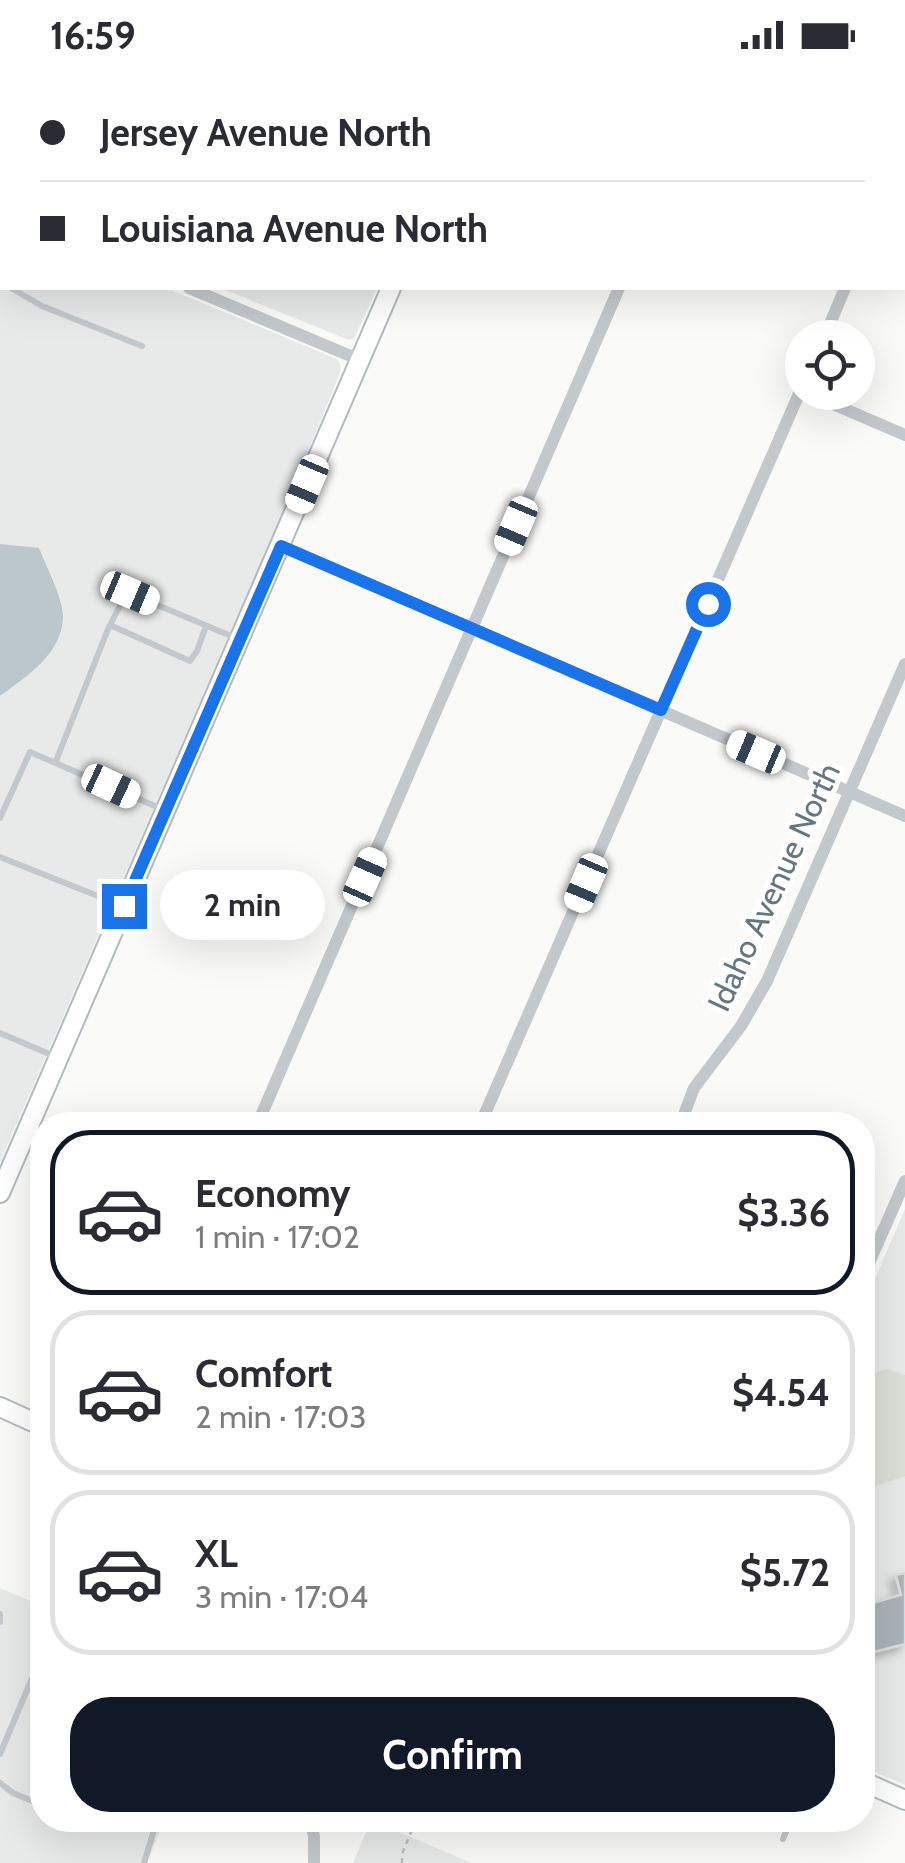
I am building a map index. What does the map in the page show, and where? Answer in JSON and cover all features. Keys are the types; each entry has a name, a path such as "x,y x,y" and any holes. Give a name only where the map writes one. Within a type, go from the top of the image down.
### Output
{"street":[{"path":"194,290 360,360"},
{"path":"35,1112 390,290"},
{"path":"264,1112 618,290"},
{"path":"832,320 844,290"},
{"path":"486,1112 794,410"},
{"path":"848,410 905,435"},
{"path":"281,546 905,816"},
{"name":"Idaho Avenue North","path":"685,1112 694,1088 755,1004 905,664"},
{"path":"0,1193 30,1123"},
{"path":"875,1250 905,1181"},
{"path":"0,1407 30,1421"},
{"path":"875,1787 905,1800"},
{"path":"313,1832 314,1863"}],"lane":[{"path":"14,290 42,306 142,346"},
{"path":"56,761 126,594 240,640"},
{"path":"110,626 190,661 206,626"},
{"path":"0,818 30,752 166,811"},
{"path":"0,856 124,906"},
{"path":"0,1033 58,1058"},
{"path":"0,1754 30,1683"},
{"path":"0,1783 30,1800"},
{"path":"144,1863 153,1832"},
{"path":"783,1838 786,1832"}],"path":[{"path":"402,1863 411,1832"}],"shaded area":[{"path":"0,290 171,290 337,359 340,373 0,1162"},
{"path":"225,290 376,290 355,337 349,340"},
{"path":"0,544 39,548 63,617 50,653 0,696"},
{"path":"905,1209 905,1785 875,1772 875,1279"},
{"path":"887,1369 905,1375 905,1476 875,1486 875,1373"},
{"path":"0,1588 30,1601 30,1832 159,1832 147,1863 0,1863"},
{"path":"366,1832 399,1832 472,1863 353,1863"}],"building":[{"path":"905,1573 905,1644 875,1652 875,1602 901,1595 896,1575"}],"route":[{"path":"124,906 281,546 661,710 708,604"}]}
